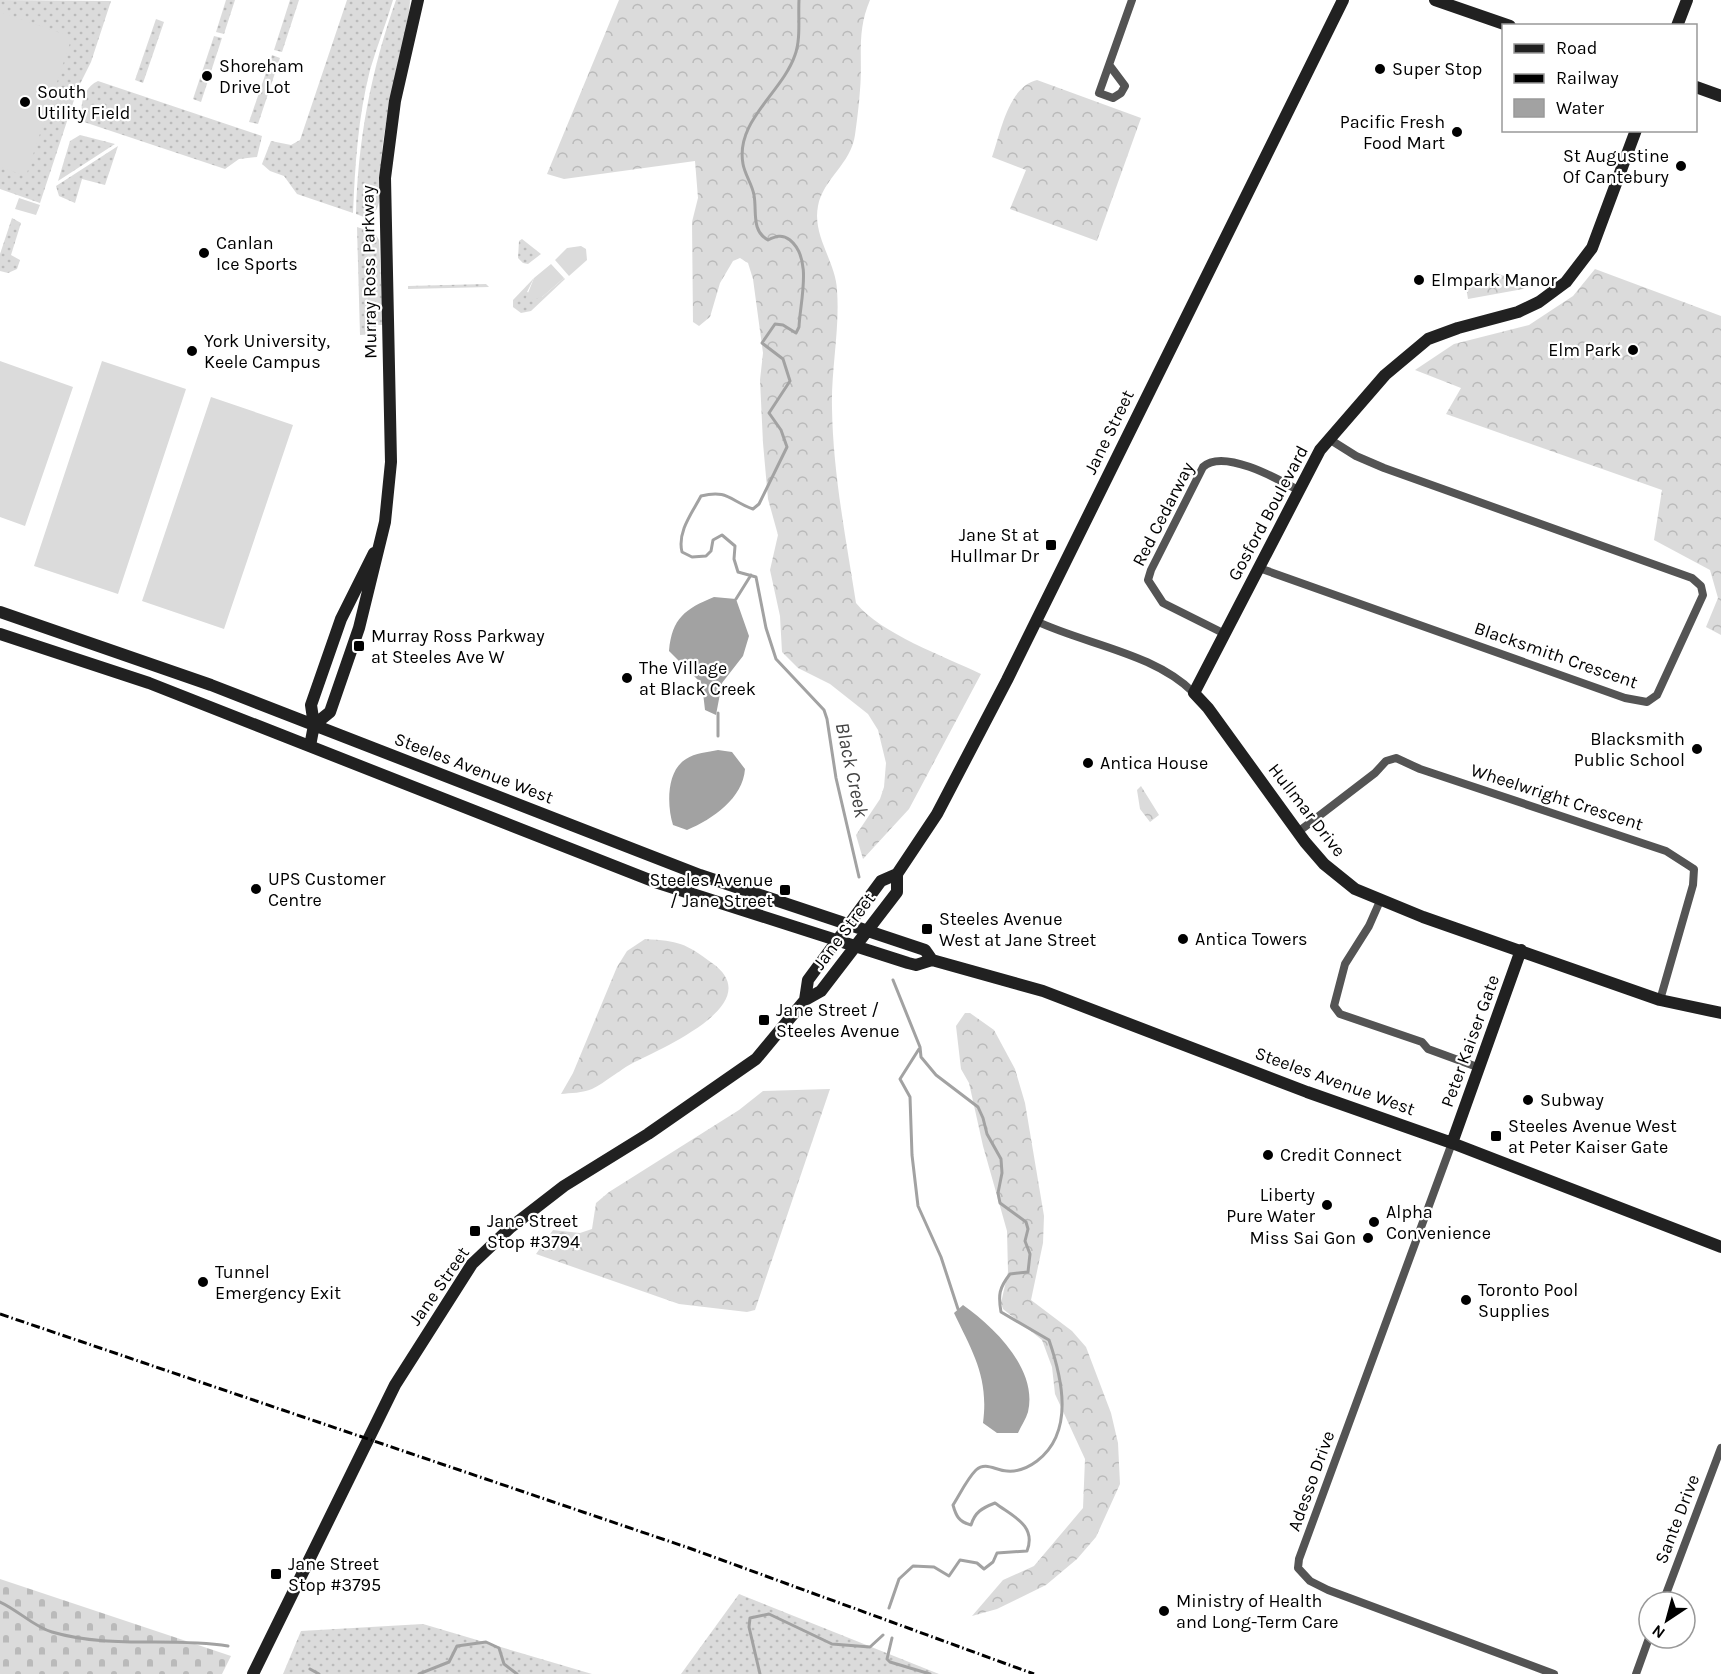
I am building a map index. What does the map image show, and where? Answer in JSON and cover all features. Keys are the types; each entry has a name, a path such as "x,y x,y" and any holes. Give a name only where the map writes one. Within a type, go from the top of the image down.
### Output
{"main road":[{"name":"Murray Ross Parkway","path":"314,725 330,712 362,617 385,522 391,462 385,178 395,101 418,0"},
{"name":"Jane Street","path":"254,1674 395,1385 472,1264 511,1227 564,1186 648,1134 756,1059 804,1000 821,991 897,892 897,874 956,779 1343,0"},
{"path":"1435,0 1504,24"},
{"path":"1678,24 1687,0"},
{"path":"1697,88 1721,96"},
{"name":"Gosford Boulevard","path":"1194,693 1313,459 1385,375 1428,339 1458,328 1518,312 1545,298 1566,282 1592,248 1635,132"},
{"name":"Murray Ross Parkway","path":"310,746 314,725 311,705 341,619 356,584 379,545"},
{"name":"Steeles Avenue West","path":"0,612 211,685 700,875 925,950 932,960"},
{"name":"Steeles Avenue West","path":"0,634 149,683 655,882 908,963 916,965 932,960 1043,991 1307,1092 1452,1143 1721,1247"},
{"name":"Hullmar Drive","path":"1194,693 1208,708 1298,832 1338,877 1380,901 1660,1000 1721,1013"},
{"path":"496,818 504,798"},
{"name":"Jane Street","path":"804,1000 808,980 836,941 881,881 897,874"},
{"name":"Peter Kaiser Gate","path":"1452,1143 1521,950"}],"street":[{"path":"1110,66 1132,0"},
{"name":"Blacksmith Crescent","path":"1259,568 1625,698 1647,702 1657,695 1703,595 1701,586 1692,578 1383,468 1356,456 1329,439"},
{"name":"Red Cedarway","path":"1225,634 1163,603 1148,580 1186,499 1203,467 1214,463 1247,464 1298,490"},
{"name":"Hullmar Drive","path":"1036,621 1150,664 1186,684 1194,693"},
{"name":"Wheelwright Crescent","path":"1298,832 1375,773 1386,761 1396,758 1420,769 1672,854 1694,869 1693,885 1660,1000"},
{"path":"1380,901 1369,926 1345,964 1334,1006 1340,1014 1422,1042 1428,1049 1480,1068"},
{"name":"Adesso Drive","path":"1452,1143 1299,1559 1298,1568 1310,1581 1328,1590 1554,1674"},
{"name":"Sante Drive","path":"1668,1590 1721,1448"},
{"path":"1636,1674 1645,1650"}],"green space":[{"path":"0,0 111,1 91,62 78,88 40,203 0,189"},
{"path":"226,0 235,0 224,34 216,32"},
{"path":"290,0 299,0 282,52 274,50"},
{"path":"347,0 393,0 370,70 363,105 356,159 353,213 297,194 284,176 270,171 262,164 271,141 291,145 300,140"},
{"path":"396,0 410,0 408,19 388,113 382,152 379,202 373,215 364,217 356,214 363,132 379,53"},
{"path":"619,0 870,0 861,34 860,90 855,135 848,155 821,196 817,217 821,238 836,280 833,432 841,506 856,603 881,625 932,652 981,674 909,809 863,859 856,835 880,799 884,787 886,763 878,730 868,714 830,684 798,668 782,652 780,616 770,570 778,535 768,499 763,443 760,380 763,353 753,279 748,263 740,258 733,261 720,283 710,317 699,326 693,322 692,222 698,198 695,161 564,179 547,174"},
{"name":"South Utility Field","path":"0,12 72,37 26,176 0,167"},
{"path":"156,19 164,22 143,83 135,80"},
{"path":"214,36 222,38 201,102 193,99"},
{"path":"272,55 280,58 258,124 249,122"},
{"path":"1037,80 1141,118 1097,241 1010,209 1026,170 992,157 1012,101 1027,84"},
{"path":"98,81 262,136 257,157 239,159 225,169 84,122 82,105 85,93"},
{"path":"80,135 115,144 58,181 70,141"},
{"path":"118,146 105,185 82,179 75,203 59,196 56,186"},
{"path":"19,198 40,205 36,215 15,209"},
{"path":"12,218 21,223 11,255 20,260 17,269 8,273 0,271 0,254"},
{"path":"357,227 375,233 379,240 383,325 376,325 377,334 360,335"},
{"path":"522,239 541,254 528,264 518,258 519,241"},
{"path":"581,246 586,249 587,260 569,276 555,260 567,248"},
{"path":"551,264 564,278 542,297 530,300 526,298 534,278"},
{"path":"1595,269 1721,316 1721,635 1706,627 1718,598 1710,570 1654,540 1662,490 1446,414 1461,388 1415,370 1454,344 1529,325 1573,296"},
{"path":"1495,273 1528,283 1523,289 1468,299 1465,281"},
{"path":"534,278 527,292 542,297 565,279 531,311 521,313 513,307 513,300"},
{"path":"486,284 489,287 408,289 408,286"},
{"path":"0,361 73,387 25,526 0,517"},
{"path":"102,361 186,389 118,594 34,566"},
{"path":"211,397 293,425 224,629 142,601"},
{"path":"1141,786 1159,815 1150,822 1140,809 1137,790"},
{"path":"645,939 674,942 695,951 712,963 726,978 728,994 719,1009 704,1023 664,1048 631,1064 592,1089 561,1094 573,1073 617,967 627,951"},
{"path":"965,1013 970,1013 994,1030 1015,1069 1025,1103 1044,1216 1043,1243 1031,1300 1072,1331 1086,1347 1111,1413 1118,1443 1120,1484 1096,1537 1077,1559 1046,1585 997,1609 972,1616 1003,1580 1034,1566 1083,1508 1085,1459 1055,1394 1052,1367 1042,1340 1003,1309 1001,1303 1008,1272 1007,1231 983,1146 969,1083 961,1069 956,1026"},
{"path":"830,1089 755,1310 747,1312 679,1304 536,1254 553,1230 580,1233 592,1229 596,1203 609,1192 739,1110 763,1091"},
{"path":"0,1579 231,1656 222,1674 0,1674"},
{"path":"739,1594 939,1674 681,1674"},
{"path":"423,1624 592,1674 283,1674 301,1631"}],"water":[{"path":"714,597 736,599 749,636 743,656 722,683 716,715 705,710 702,684 669,651 673,630 682,616 695,606"},
{"path":"718,750 732,752 745,769 739,789 725,806 707,820 687,830 673,825 669,799 670,789 679,765 690,757"},
{"path":"963,1305 1000,1337 1020,1365 1029,1396 1028,1412 1018,1433 997,1433 983,1423 984,1392 978,1366 954,1313"}],"waterway":[{"name":"Black Creek","path":"799,0 799,35 795,55 789,69 753,121 742,149 745,172 754,195 759,231 768,240 779,236 790,240 797,248 803,269 803,293 799,327 796,333 783,325 775,324 762,343 783,359 790,381 769,413 781,430 787,447 759,504 753,509 723,495 701,496 683,530 681,545 682,552 692,557 706,556 711,551 713,540 722,535 735,546 734,559 738,572 756,577 766,628 776,659 824,710 836,778 859,877"},
{"path":"736,599 751,575"},
{"path":"718,713 718,736"},
{"name":"Black Creek","path":"889,1608 899,1579 913,1566 934,1567 949,1576 960,1560 977,1563 984,1569 993,1562 997,1553 1027,1551 1029,1534 1026,1528 995,1503 980,1511 971,1525 959,1518 953,1505 980,1467 1015,1471 1037,1461 1049,1449 1057,1435 1062,1404 1058,1371 1049,1340 1001,1312 1000,1296 1004,1283 1010,1274 1028,1272 1030,1254 1025,1241 1028,1229 1026,1222 1000,1203 998,1193 1002,1173 1001,1159 987,1134 978,1107 936,1075 921,1057 920,1047 893,980"},
{"path":"919,1049 900,1079 910,1097 912,1155 918,1206 941,1257 958,1309"},
{"path":"0,1602 45,1630 74,1637 118,1642 184,1642 228,1646"},
{"name":"Black Creek","path":"760,1674 749,1627 750,1618 769,1614 832,1644 870,1647 883,1635"},
{"path":"892,1638 887,1659 890,1662 930,1674"},
{"name":"Black Creek","path":"419,1674 449,1662 457,1646 486,1642 499,1648 504,1664 517,1674"},
{"path":"310,1669 319,1674"}],"railway":[{"path":"0,1314 689,1548 1034,1674"}],"place":[{"name":"Super Stop","path":"1380,69"},
{"name":"Shoreham Drive Lot","path":"207,76"},
{"name":"South Utility Field","path":"25,102"},
{"name":"Pacific Fresh Food Mart","path":"1457,132"},
{"name":"St Augustine Of Cantebury","path":"1681,166"},
{"name":"Canlan Ice Sports","path":"204,253"},
{"name":"Elmpark Manor","path":"1419,280"},
{"name":"Elm Park","path":"1633,350"},
{"name":"York University, Keele Campus","path":"192,351"},
{"name":"Jane St at Hullmar Dr","path":"1051,545"},
{"name":"Murray Ross Parkway at Steeles Ave W","path":"359,646"},
{"name":"The Village at Black Creek","path":"627,678"},
{"name":"Blacksmith Public School","path":"1697,749"},
{"name":"Antica House","path":"1088,763"},
{"name":"UPS Customer Centre","path":"256,889"},
{"name":"Steeles Avenue / Jane Street","path":"785,890"},
{"name":"Steeles Avenue West at Jane Street","path":"927,929"},
{"name":"Antica Towers","path":"1183,939"},
{"name":"Jane Street / Steeles Avenue","path":"764,1020"},
{"name":"Subway","path":"1528,1100"},
{"name":"Steeles Avenue West at Peter Kaiser Gate","path":"1496,1136"},
{"name":"Credit Connect","path":"1268,1155"},
{"name":"Liberty Pure Water","path":"1327,1205"},
{"name":"Alpha Convenience","path":"1374,1222"},
{"name":"Jane Street Stop #3794","path":"475,1231"},
{"name":"Miss Sai Gon","path":"1368,1238"},
{"name":"Tunnel Emergency Exit","path":"203,1282"},
{"name":"Toronto Pool Supplies","path":"1466,1300"},
{"name":"Jane Street Stop #3795","path":"276,1574"},
{"name":"Ministry of Health and Long-Term Care","path":"1164,1611"}]}
